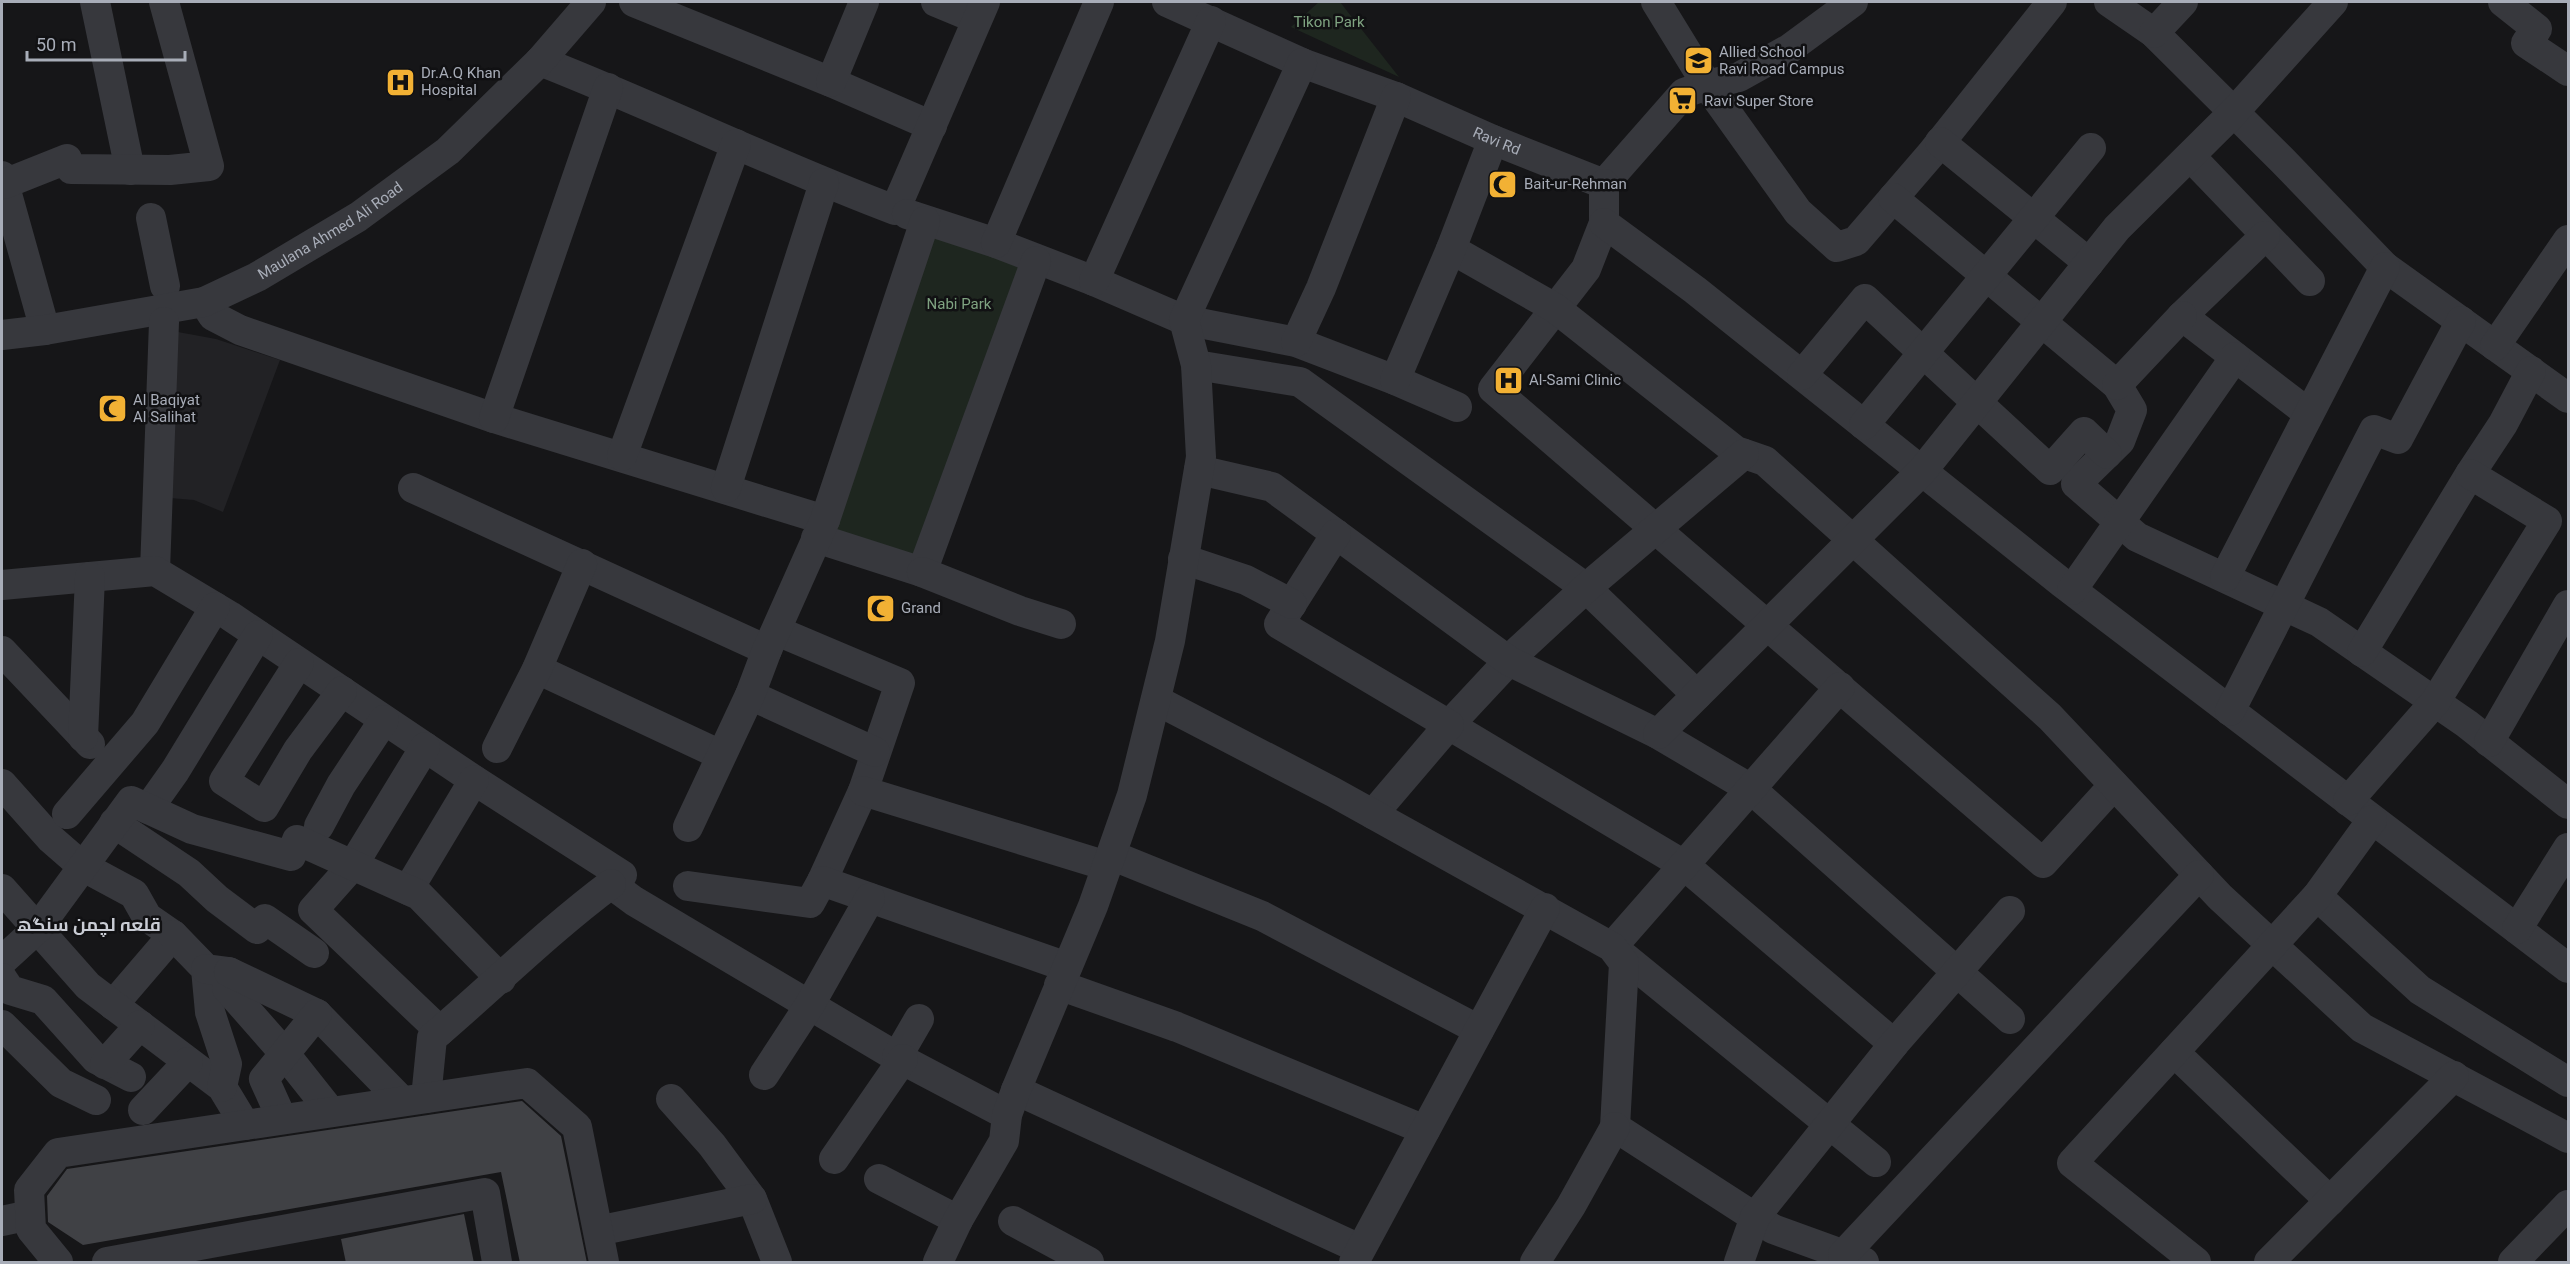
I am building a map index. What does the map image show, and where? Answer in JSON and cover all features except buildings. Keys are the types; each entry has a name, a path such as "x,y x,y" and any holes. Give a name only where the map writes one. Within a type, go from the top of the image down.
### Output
{"street":[{"path":"95,2 130,170"},
{"path":"45,330 3,180 67,159 71,169 170,171 209,166 164,2"},
{"name":"Maulana Ahmed Ali Road","path":"2,335 45,330 204,302 257,277 358,217 448,151 540,61 591,2"},
{"path":"634,2 831,82 932,126"},
{"path":"831,82 864,2"},
{"path":"895,210 981,10 936,2"},
{"path":"996,243 1099,2"},
{"name":"Ravi Rd","path":"1167,2 1302,63 1396,97 1493,140 1604,184"},
{"path":"1656,2 1707,85 1797,212 1837,247 1856,241 1940,142 2052,2"},
{"path":"1853,2 1789,49 1739,77 1684,93 1604,184 1604,223 1586,269 1493,389 1656,527 2043,863 2114,785"},
{"path":"2109,2 2154,33 2385,267 2567,395"},
{"path":"2154,33 2183,2"},
{"path":"1659,734 1922,471 2117,228 2234,112 2333,2"},
{"path":"2503,2 2536,29 2526,43 2568,71"},
{"path":"1094,281 1211,21"},
{"path":"540,61 608,88 824,183 925,221 996,243 1036,261 1094,281 1184,320 1296,342 1395,380 1457,407"},
{"path":"938,1263 958,1220 1005,1141 1012,1102 1093,906 1132,795 1170,641 1202,457 1196,365 1184,320 1302,63"},
{"path":"494,418 608,88"},
{"path":"1296,342 1321,288 1396,97"},
{"path":"1395,380 1493,140"},
{"path":"1940,142 2089,263"},
{"path":"622,456 735,144"},
{"path":"1864,425 2091,148"},
{"path":"2190,156 2310,281"},
{"path":"726,488 824,183"},
{"path":"1893,198 2117,385 2132,410 2120,441 2076,484 2137,537 2319,622 2435,702 2568,804"},
{"path":"151,218 165,286"},
{"path":"688,827 750,695 821,529 925,221"},
{"path":"1604,223 1695,290 2072,590 2568,968"},
{"path":"2117,385 2182,316 2265,236"},
{"path":"2495,346 2568,240"},
{"path":"1450,249 1555,308 1736,451 1765,461 2050,717 2199,875 2272,946 2362,1028 2568,1138"},
{"path":"922,572 1036,261"},
{"path":"2225,578 2385,267"},
{"path":"1802,375 1865,299 2050,470 2084,432 2107,454"},
{"path":"204,302 213,316 240,330 494,418 726,488 922,572 1020,611 1061,624"},
{"path":"2182,316 2308,413"},
{"path":"2230,711 2374,430 2398,439 2461,321"},
{"path":"155,571 164,322"},
{"path":"2072,590 2235,357"},
{"path":"1196,365 1300,382 1586,588 1697,695"},
{"path":"2362,652 2503,424 2531,371"},
{"path":"1373,814 1449,725 1509,661 1586,588 1744,454"},
{"path":"1199,470 1272,488 1509,661 1659,734 1750,789 2010,1019"},
{"path":"2348,801 2435,702 2547,521 2470,474"},
{"path":"413,488 582,564 772,640 900,683 863,791 810,903 688,886"},
{"path":"1336,534 1279,624 1684,866 1894,1044"},
{"path":"1183,559 1246,579 1292,604"},
{"path":"497,748 537,669 582,564"},
{"path":"2,585 155,571 258,634 474,780 622,875 568,917 432,1038 414,1100"},
{"path":"83,736 90,577"},
{"path":"2489,742 2568,606"},
{"path":"67,813 145,723 215,607"},
{"path":"148,809 175,771 258,634"},
{"path":"2,651 109,764"},
{"path":"299,663 224,781 264,807 298,750 342,692"},
{"path":"537,669 722,755"},
{"path":"1612,947 1840,687"},
{"path":"750,695 875,752"},
{"path":"1156,700 1373,814 1612,947 1876,1162"},
{"path":"319,826 341,784 384,720"},
{"path":"425,747 353,865 313,910 440,1031"},
{"path":"408,890 474,780"},
{"path":"2,784 51,839 82,866 134,894 147,917 217,971 317,1014 414,1100"},
{"path":"863,791 1109,860 1262,916 1479,1030"},
{"path":"2,961 20,920 82,866 131,801 192,829 291,856 297,840 419,895 501,979"},
{"path":"2196,1263 2072,1163 2317,896 2373,820"},
{"path":"114,823 189,873 217,899 256,929 265,919 314,953"},
{"path":"2517,929 2568,848"},
{"path":"1615,1127 1773,1229 1854,1259 2199,875"},
{"path":"822,881 1063,976 1178,1027 1425,1130"},
{"path":"611,884 634,901 900,1058 1012,1102 1357,1256 1545,908"},
{"path":"2,889 20,920 88,986 222,1087 245,1125"},
{"path":"2317,896 2420,990 2568,1082"},
{"path":"764,1075 809,1006 870,898"},
{"path":"1739,1263 1755,1217 1894,1044 2010,912"},
{"path":"113,1005 173,935"},
{"path":"1535,1263 1615,1127 1624,963 1612,947"},
{"path":"217,971 227,988 285,1054 331,1112"},
{"path":"217,971 210,1012 227,1064 222,1087"},
{"path":"2,978 10,990 43,1000 96,1059 131,1077"},
{"path":"282,1119 264,1079 317,1014"},
{"path":"834,1159 900,1058 918,1019"},
{"path":"2,1025 61,1083 96,1100"},
{"path":"105,1064 140,1025"},
{"path":"2174,1052 2330,1201"},
{"path":"143,1110 188,1062"},
{"path":"2269,1263 2454,1076"},
{"path":"58,1263 31,1229 29,1190 58,1152 527,1083 577,1127 604,1263"},
{"path":"671,1099 712,1145 752,1198 777,1263"},
{"path":"879,1179 958,1220"},
{"path":"108,1263 485,1193 497,1263"},
{"path":"607,1228 752,1198"},
{"path":"2513,1263 2568,1205"},
{"path":"2,1221 30,1215"},
{"path":"1013,1221 1089,1263"}],"shaded area":[{"path":"167,330 216,339 280,360 223,512 194,500 158,497"}],"green space":[{"name":"Tikon Park","path":"1319,2 1340,2 1399,77 1291,27"},
{"name":"Nabi Park","path":"934,226 1025,263 919,563 833,529"}],"place":[{"name":"Allied School Ravi Road Campus","path":"1698,61"},
{"name":"Dr.A.Q Khan Hospital","path":"400,82"},
{"name":"Ravi Super Store","path":"1683,101"},
{"name":"Bait-ur-Rehman","path":"1503,184"},
{"name":"Al-Sami Clinic","path":"1508,380"},
{"name":"Al Baqiyat Al Salihat","path":"112,409"},
{"name":"Grand","path":"880,608"}],"district":[{"name":"قلعہ لچمن سنگھ","path":"89,925"}]}
